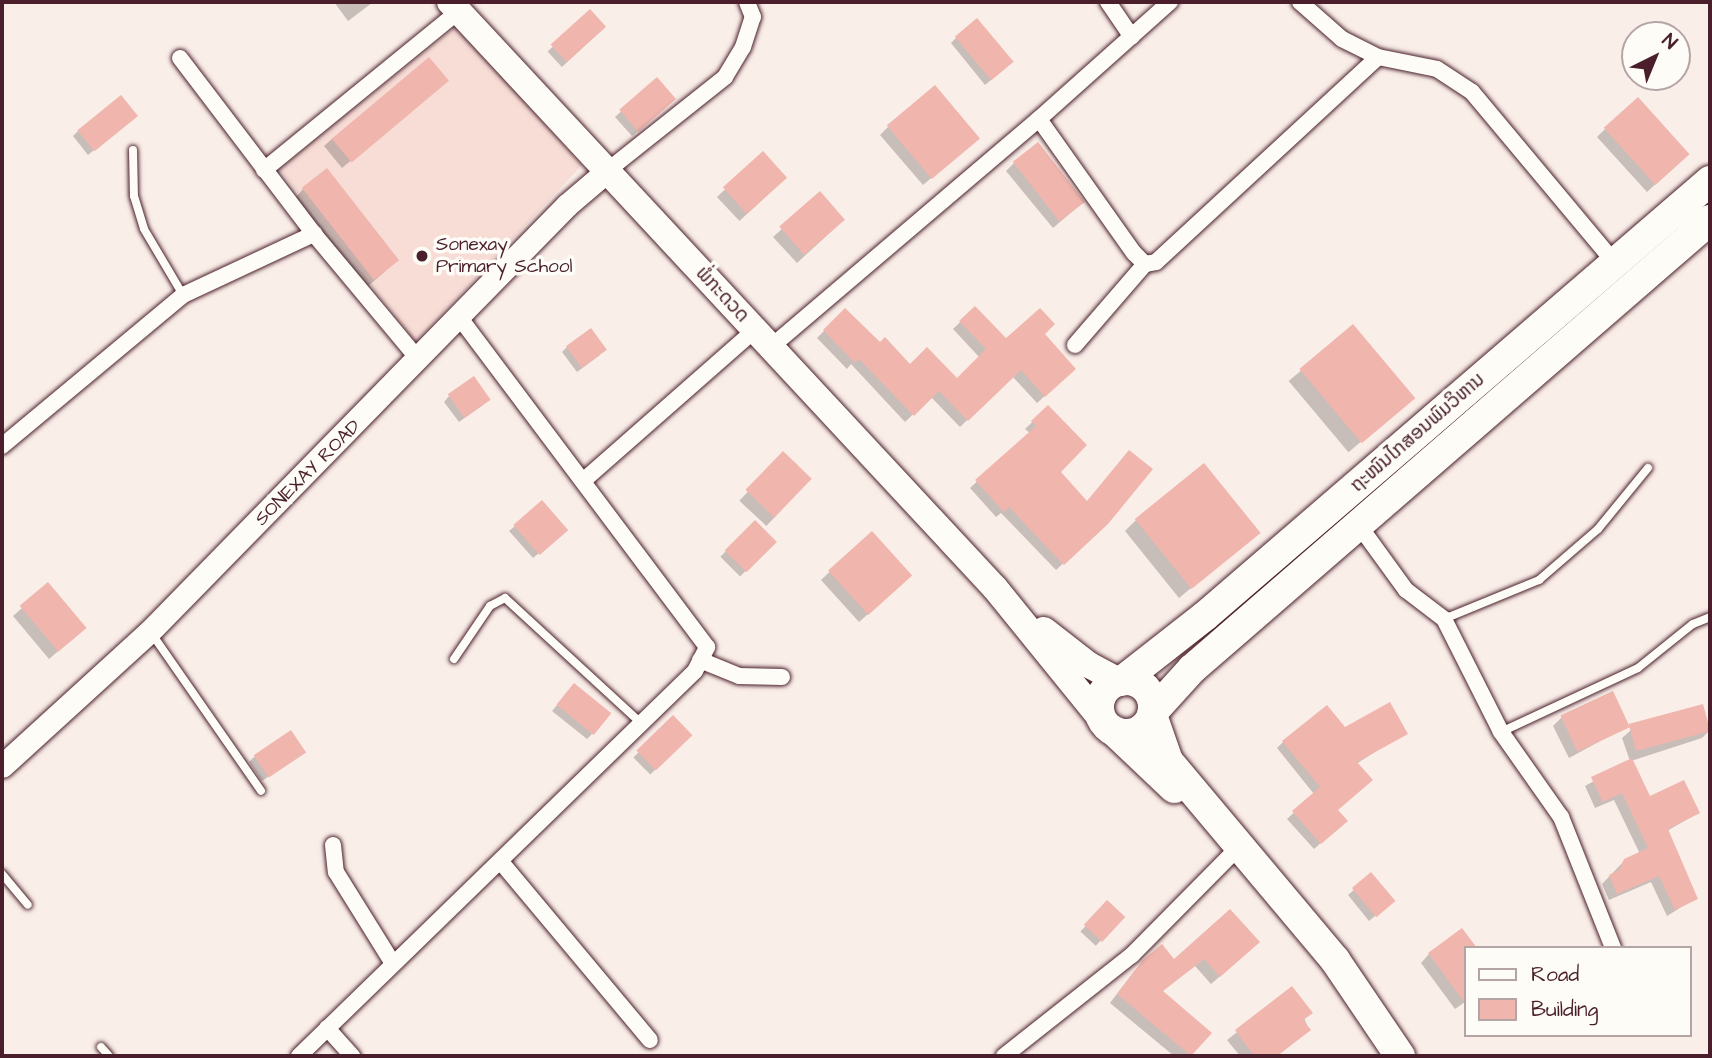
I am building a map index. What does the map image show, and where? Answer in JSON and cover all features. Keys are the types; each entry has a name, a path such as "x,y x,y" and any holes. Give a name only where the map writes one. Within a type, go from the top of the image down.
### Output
{"highway":[{"name":"ຖະໜົນໄກສອນພົມວິຫານ","path":"1153,713 1192,669 1358,524 1516,367 1615,263 1710,181"},
{"name":"ຖະໜົນໄກສອນພົມວິຫານ","path":"1121,681 1516,367 1710,220"},
{"path":"1238,848 1108,726 1101,696 1121,681 1145,688 1168,761 1238,848 1335,960 1400,1056"},
{"path":"1108,726 1137,732 1153,713"}],"main road":[{"name":"ພໍ່ກະດວດ","path":"454,6 995,588"},
{"path":"995,588 1058,642 1121,681"},
{"path":"995,588 1108,726"}],"street":[{"path":"607,171 724,77 743,47 753,17 747,2"},
{"path":"1108,2 1132,37"},
{"path":"583,481 1040,120 1170,2"},
{"path":"1300,2 1342,39 1378,57 1437,69 1472,93 1615,263"},
{"path":"264,170 454,6"},
{"path":"1075,345 1145,264 1156,262 1378,57"},
{"path":"180,58 314,234 420,361"},
{"path":"1040,120 1145,264"},
{"name":"SONEXAY ROAD","path":"2,766 150,631 420,361 567,205 607,171"},
{"path":"2,446 183,295 314,234"},
{"path":"299,1056 392,962 501,862 695,671 706,647 703,639 460,318"},
{"path":"1358,524 1406,590 1444,619 1502,732 1561,817 1612,946"},
{"path":"701,660 739,676 782,677"},
{"path":"333,845 336,872 392,962"},
{"path":"1003,1056 1132,955 1238,848"},
{"path":"501,862 650,1040"},
{"path":"327,1028 352,1056"}],"lane":[{"path":"132,149 134,195 144,229 183,295"},
{"path":"1444,619 1539,580 1598,529 1648,468"},
{"path":"454,659 490,607 505,598 641,723"},
{"path":"1502,732 1638,668 1693,624 1710,617"},
{"path":"150,631 261,791"},
{"path":"2,874 28,905"},
{"path":"101,1047 109,1056"}],"shaded area":[{"name":"Sonexay Primary School","path":"456,27 582,165 416,342 279,169"}],"building":[{"path":"590,9 606,27 567,62 551,44"},
{"path":"977,18 1014,62 991,80 955,37"},
{"path":"429,57 449,81 352,162 332,139"},
{"path":"657,77 676,99 638,132 619,110"},
{"path":"935,85 980,139 932,179 887,125"},
{"path":"121,95 138,116 94,151 77,130"},
{"path":"1638,97 1690,154 1655,185 1604,128"},
{"path":"1038,142 1085,202 1060,222 1013,162"},
{"path":"763,151 787,178 747,214 723,187"},
{"path":"327,168 399,260 374,280 302,188"},
{"path":"820,191 845,220 804,255 779,226"},
{"path":"975,306 1006,338 1040,308 1055,324 1045,334 1076,369 1045,397 1021,370 968,421 939,391 914,416 859,359 855,363 823,330 845,308 880,342 885,337 910,364 927,347 957,378 986,349 959,321"},
{"path":"1353,324 1415,398 1362,443 1299,369"},
{"path":"591,328 607,350 582,368 566,346"},
{"path":"474,376 491,400 464,418 448,394"},
{"path":"1048,405 1087,445 1061,472 1087,501 1129,450 1153,469 1108,524 1064,565 1009,507 1004,512 975,480 1036,426 1031,421"},
{"path":"783,451 812,479 774,518 745,490"},
{"path":"1204,463 1261,533 1191,589 1135,519"},
{"path":"542,500 568,530 540,555 513,525"},
{"path":"755,520 777,542 747,572 725,550"},
{"path":"872,531 912,576 868,615 828,570"},
{"path":"48,582 87,628 58,652 20,606"},
{"path":"574,683 611,713 594,735 556,705"},
{"path":"1613,691 1630,727 1577,752 1560,716"},
{"path":"1390,702 1408,734 1357,762 1373,780 1338,810 1348,821 1321,844 1292,811 1320,787 1282,741 1327,705 1345,727"},
{"path":"1703,704 1710,731 1636,751 1629,724"},
{"path":"673,715 692,735 656,771 636,750"},
{"path":"291,730 306,752 269,778 254,755"},
{"path":"1632,758 1650,796 1684,780 1700,813 1668,829 1698,899 1675,910 1659,876 1617,894 1609,875 1619,870 1624,859 1648,848 1622,793 1603,802 1591,777"},
{"path":"1371,872 1395,901 1376,917 1352,888"},
{"path":"1107,900 1125,917 1102,942 1084,925"},
{"path":"1230,909 1260,942 1220,977 1204,959 1163,991 1212,1033 1191,1056 1117,994 1143,960 1162,944 1174,959"},
{"path":"1462,928 1476,946 1464,946 1464,1002 1428,953"},
{"path":"1292,986 1313,1013 1303,1020 1311,1030 1277,1056 1254,1056 1235,1030"}],"place":[{"name":"Sonexay Primary School","path":"422,256"}]}
